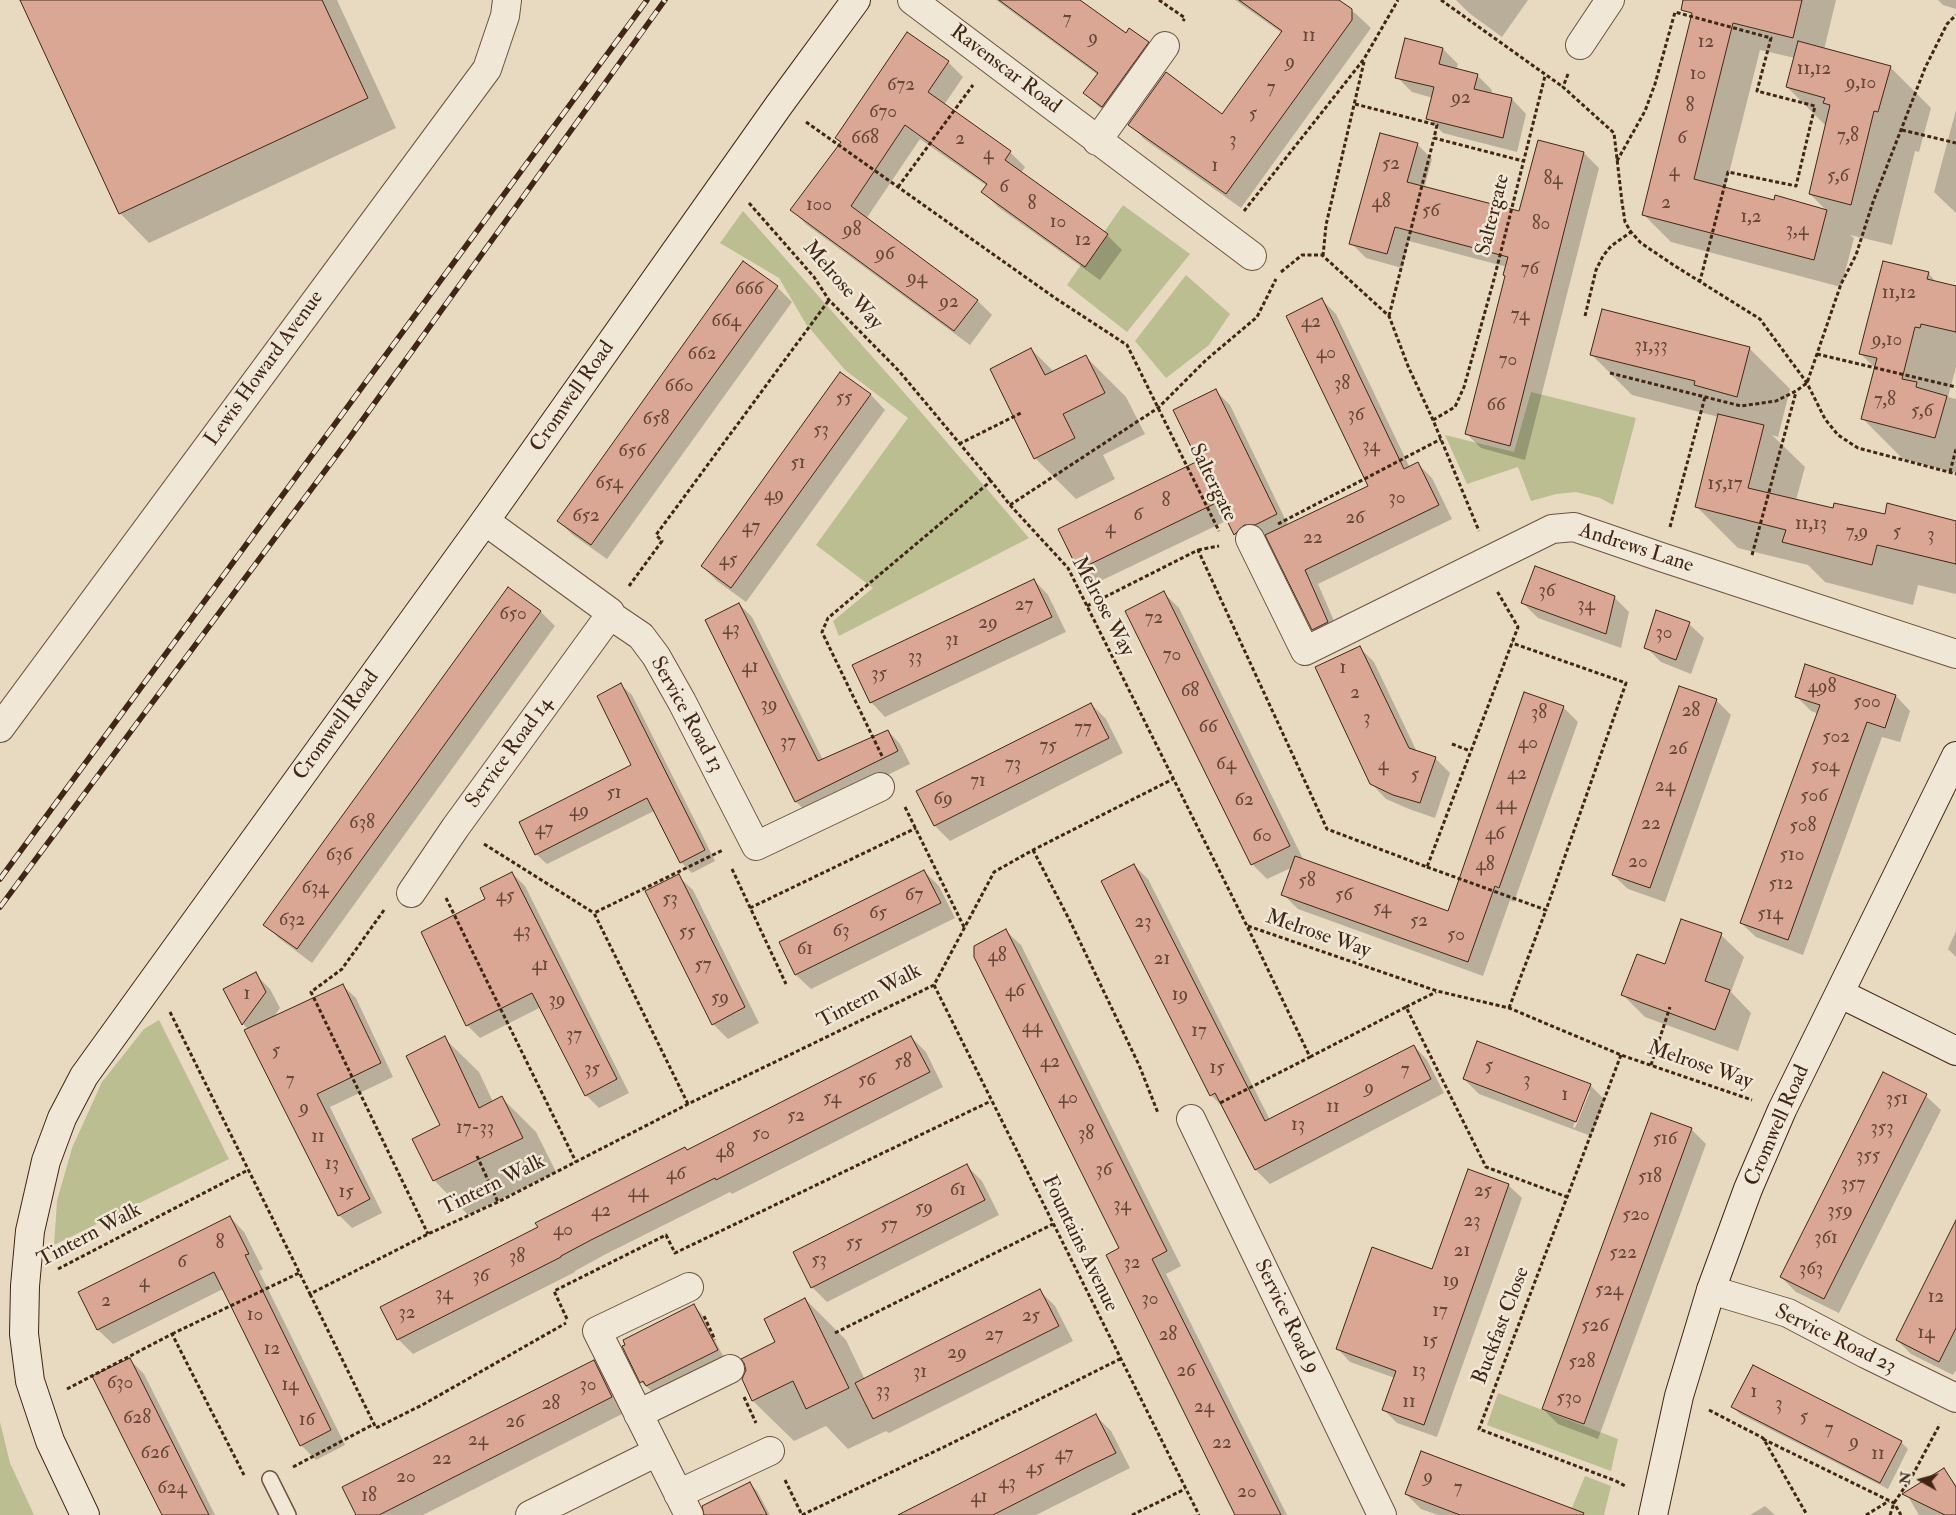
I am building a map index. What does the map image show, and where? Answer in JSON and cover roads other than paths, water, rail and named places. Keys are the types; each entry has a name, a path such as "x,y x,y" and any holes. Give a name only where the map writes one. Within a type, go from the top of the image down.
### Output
{"street":[{"name":"Lewis Howard Avenue","path":"0,728 487,69 505,16 507,0"},
{"name":"Cromwell Road","path":"85,1515 50,1441 30,1381 24,1334 25,1286 30,1230 46,1161 62,1118 84,1076 486,522 723,184 856,0"},
{"name":"Ravenscar Road","path":"912,0 1252,256"},
{"path":"1580,45 1610,0"},
{"path":"1097,141 1165,46"},
{"name":"Service Road 13","path":"486,522 641,636 656,656 682,702 756,846 880,787"},
{"name":"Andrews Lane","path":"1238,542 1305,650 1552,529 1574,527 1956,654"},
{"name":"Service Road 14","path":"415,888 610,614"},
{"name":"Cromwell Road","path":"1654,1508 1678,1400 1711,1290 1748,1190 1782,1110 1956,756"},
{"path":"1840,994 1956,1051"},
{"name":"Service Road 9","path":"1190,1118 1382,1515"},
{"path":"689,1287 597,1331 684,1504 770,1451"},
{"name":"Service Road 23","path":"1711,1290 1788,1313 1955,1398"},
{"path":"638,1414 730,1369"},
{"path":"530,1515 658,1452"}],"lane":[{"path":"270,1479 288,1515"}],"railway":[{"path":"0,879 647,0"},
{"path":"0,907 348,440 665,0"}]}
